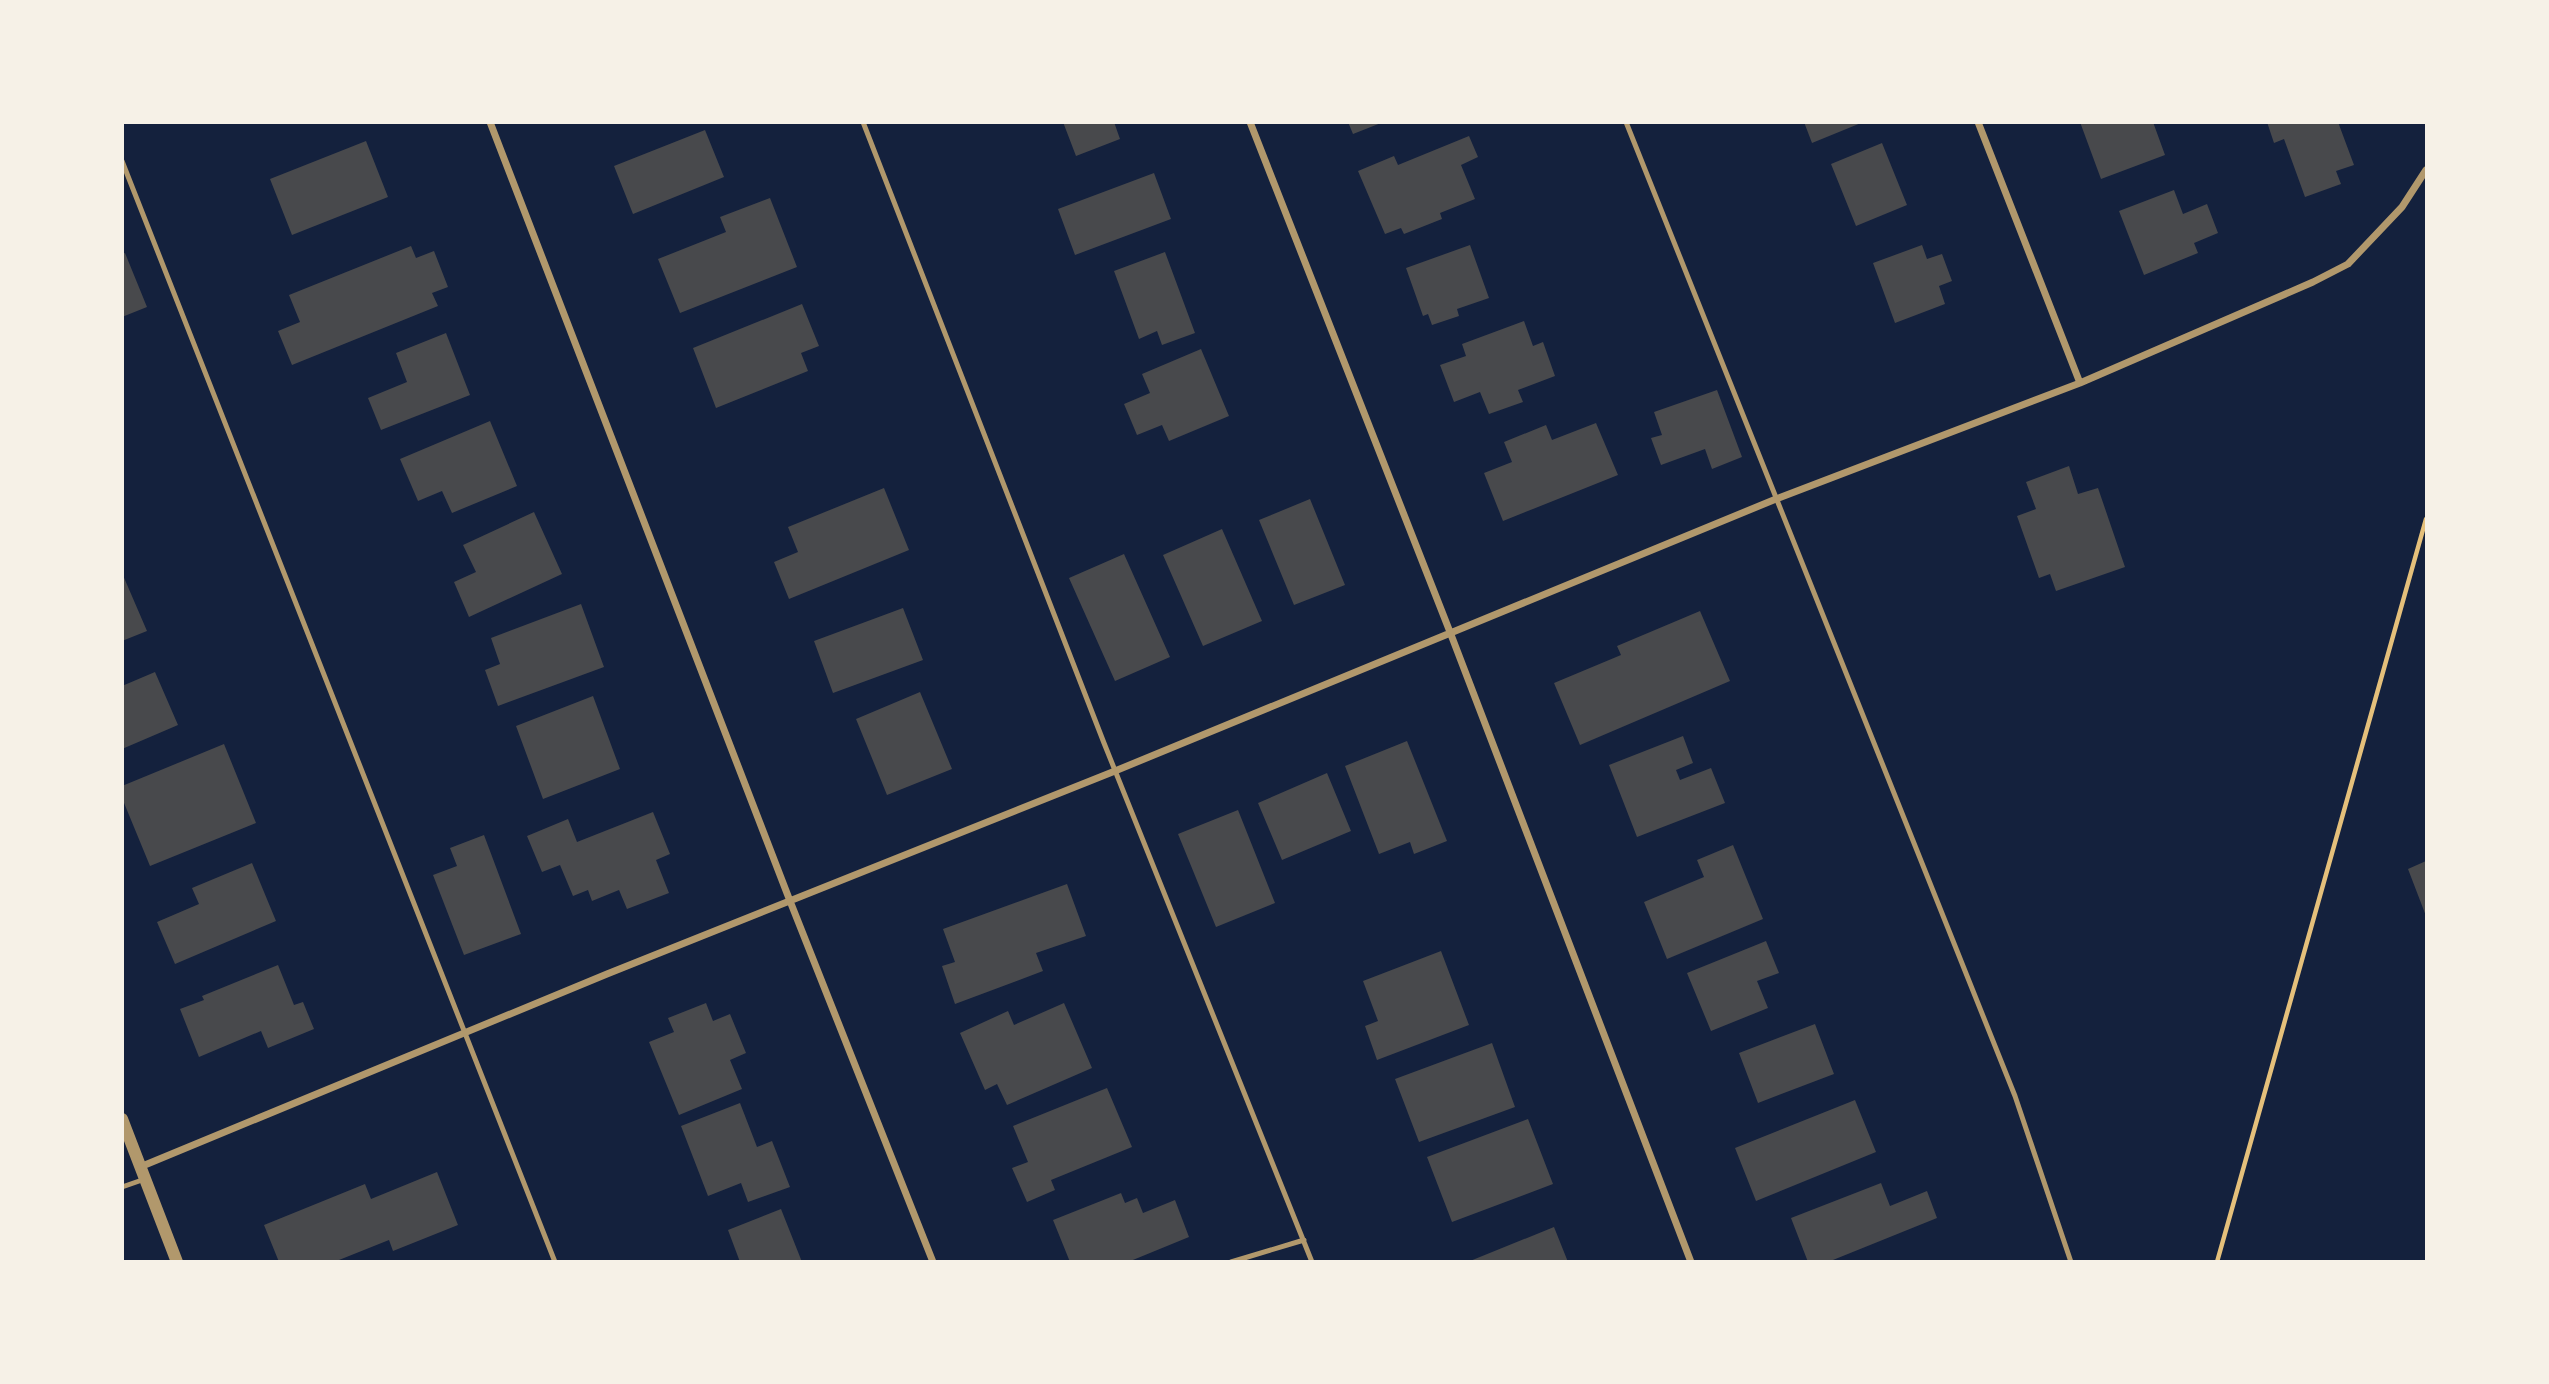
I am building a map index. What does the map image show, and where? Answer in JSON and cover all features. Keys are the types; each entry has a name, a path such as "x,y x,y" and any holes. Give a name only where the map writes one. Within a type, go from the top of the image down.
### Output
{"street":[{"path":"490,122 790,901 933,1262"},
{"path":"1250,122 1450,632 1691,1262"},
{"path":"1978,122 2080,383"},
{"path":"143,1173 466,1033 1115,771 1776,499 2080,383 2313,282 2347,264 2402,207 2427,170"},
{"path":"122,1119 177,1262"}],"lane":[{"path":"863,122 1115,771 1312,1262"},
{"path":"1626,122 2015,1096 2071,1262"},
{"path":"122,161 555,1262"},
{"path":"122,1187 143,1173"},
{"path":"1231,1262 1304,1240"}],"path":[{"path":"2217,1262 2427,519"}],"building":[{"path":"1063,122 1114,122 1120,139 1076,156"},
{"path":"1348,122 1381,122 1381,123 1353,134"},
{"path":"1804,122 1861,122 1861,123 1812,143"},
{"path":"2080,122 2153,122 2165,155 2101,179"},
{"path":"2267,122 2338,122 2354,165 2336,171 2341,184 2305,197 2284,139 2274,143"},
{"path":"705,130 724,177 633,214 614,166"},
{"path":"1469,136 1478,157 1461,165 1475,199 1440,213 1442,219 1404,234 1401,228 1385,234 1358,171 1394,156 1398,165"},
{"path":"366,141 388,197 292,235 270,179"},
{"path":"1882,143 1907,205 1856,226 1831,164"},
{"path":"1154,173 1171,219 1075,255 1058,209"},
{"path":"2174,190 2183,214 2207,204 2218,233 2194,243 2198,253 2144,275 2119,211"},
{"path":"770,198 797,267 680,313 658,259 726,232 720,217"},
{"path":"1470,245 1489,298 1457,309 1459,316 1432,325 1428,314 1423,316 1406,268"},
{"path":"1922,245 1927,259 1942,254 1952,281 1939,286 1945,304 1895,323 1873,263"},
{"path":"411,246 416,258 434,251 448,287 432,293 438,306 292,365 278,331 300,322 289,295"},
{"path":"1165,252 1195,333 1162,345 1157,331 1139,339 1114,271"},
{"path":"125,253 147,307 122,317 122,254"},
{"path":"802,304 819,346 801,353 808,371 716,408 693,348"},
{"path":"1524,321 1533,346 1543,342 1555,376 1518,390 1523,402 1489,414 1480,392 1454,402 1440,365 1466,356 1462,344"},
{"path":"446,333 470,395 381,430 368,398 407,382 396,353"},
{"path":"1201,349 1229,416 1169,441 1162,425 1137,435 1124,404 1150,393 1142,374"},
{"path":"1717,390 1742,457 1712,469 1705,449 1661,465 1651,438 1662,435 1654,412"},
{"path":"490,421 517,486 452,513 442,491 418,501 400,459"},
{"path":"1596,423 1618,475 1503,521 1484,473 1512,462 1504,442 1546,425 1552,440"},
{"path":"2069,466 2078,494 2098,488 2125,567 2056,591 2050,574 2039,578 2017,516 2036,509 2026,482"},
{"path":"884,488 909,550 789,599 774,562 798,552 788,527"},
{"path":"1310,499 1345,585 1294,605 1259,520"},
{"path":"534,512 562,574 469,617 454,582 476,572 463,545"},
{"path":"1222,529 1262,621 1203,646 1163,555"},
{"path":"1124,554 1170,657 1115,681 1069,578"},
{"path":"122,573 147,631 122,641"},
{"path":"581,604 604,667 498,706 485,670 500,664 491,638"},
{"path":"903,608 923,660 833,693 814,641"},
{"path":"1700,611 1730,681 1580,745 1554,683 1621,655 1617,646"},
{"path":"155,672 178,725 122,749 122,686"},
{"path":"920,692 952,769 887,795 856,719"},
{"path":"593,696 620,769 543,799 516,726"},
{"path":"1683,736 1693,763 1676,770 1680,780 1711,768 1725,803 1637,837 1609,765"},
{"path":"1407,741 1447,841 1414,854 1410,842 1379,854 1345,766"},
{"path":"224,744 256,823 150,866 122,798 122,786"},
{"path":"1327,773 1351,831 1282,860 1258,803"},
{"path":"1238,810 1275,903 1216,927 1178,834"},
{"path":"653,812 670,854 656,860 669,893 627,909 619,890 592,901 588,890 573,896 560,865 542,872 527,836 568,819 577,842"},
{"path":"484,835 521,934 464,955 433,875 457,866 450,848"},
{"path":"1733,845 1763,919 1667,959 1644,902 1704,877 1697,860"},
{"path":"2426,861 2426,916 2408,869"},
{"path":"252,863 276,921 175,964 157,922 199,904 192,888"},
{"path":"1067,884 1086,936 1036,953 1043,971 955,1004 942,966 955,962 943,929"},
{"path":"1766,941 1779,973 1757,981 1768,1008 1711,1031 1687,973"},
{"path":"1441,951 1469,1025 1377,1060 1365,1026 1378,1021 1363,981"},
{"path":"278,965 294,1005 303,1002 314,1029 268,1048 261,1031 199,1057 180,1009 204,1000 202,996"},
{"path":"706,1003 713,1021 730,1014 746,1053 730,1060 742,1089 679,1115 649,1042 674,1032 668,1018"},
{"path":"1064,1003 1092,1068 1007,1105 997,1084 985,1090 960,1033 1008,1011 1014,1025"},
{"path":"1815,1024 1834,1074 1758,1103 1739,1053"},
{"path":"1492,1043 1515,1107 1419,1142 1395,1079"},
{"path":"1107,1088 1132,1147 1051,1180 1055,1190 1027,1202 1012,1168 1028,1162 1013,1126"},
{"path":"1855,1100 1876,1152 1756,1201 1735,1148"},
{"path":"740,1103 757,1147 772,1141 790,1187 748,1202 741,1183 708,1196 681,1126"},
{"path":"1528,1119 1553,1184 1452,1222 1427,1157"},
{"path":"437,1172 458,1225 393,1251 389,1240 334,1262 279,1262 264,1225 365,1184 371,1199"},
{"path":"1881,1183 1890,1206 1927,1191 1937,1218 1828,1262 1808,1262 1791,1218"},
{"path":"1121,1193 1125,1203 1137,1198 1143,1213 1175,1200 1189,1237 1128,1262 1070,1262 1053,1220"},
{"path":"781,1209 802,1262 740,1262 728,1230"},
{"path":"1554,1227 1568,1262 1470,1262 1470,1261"}]}
